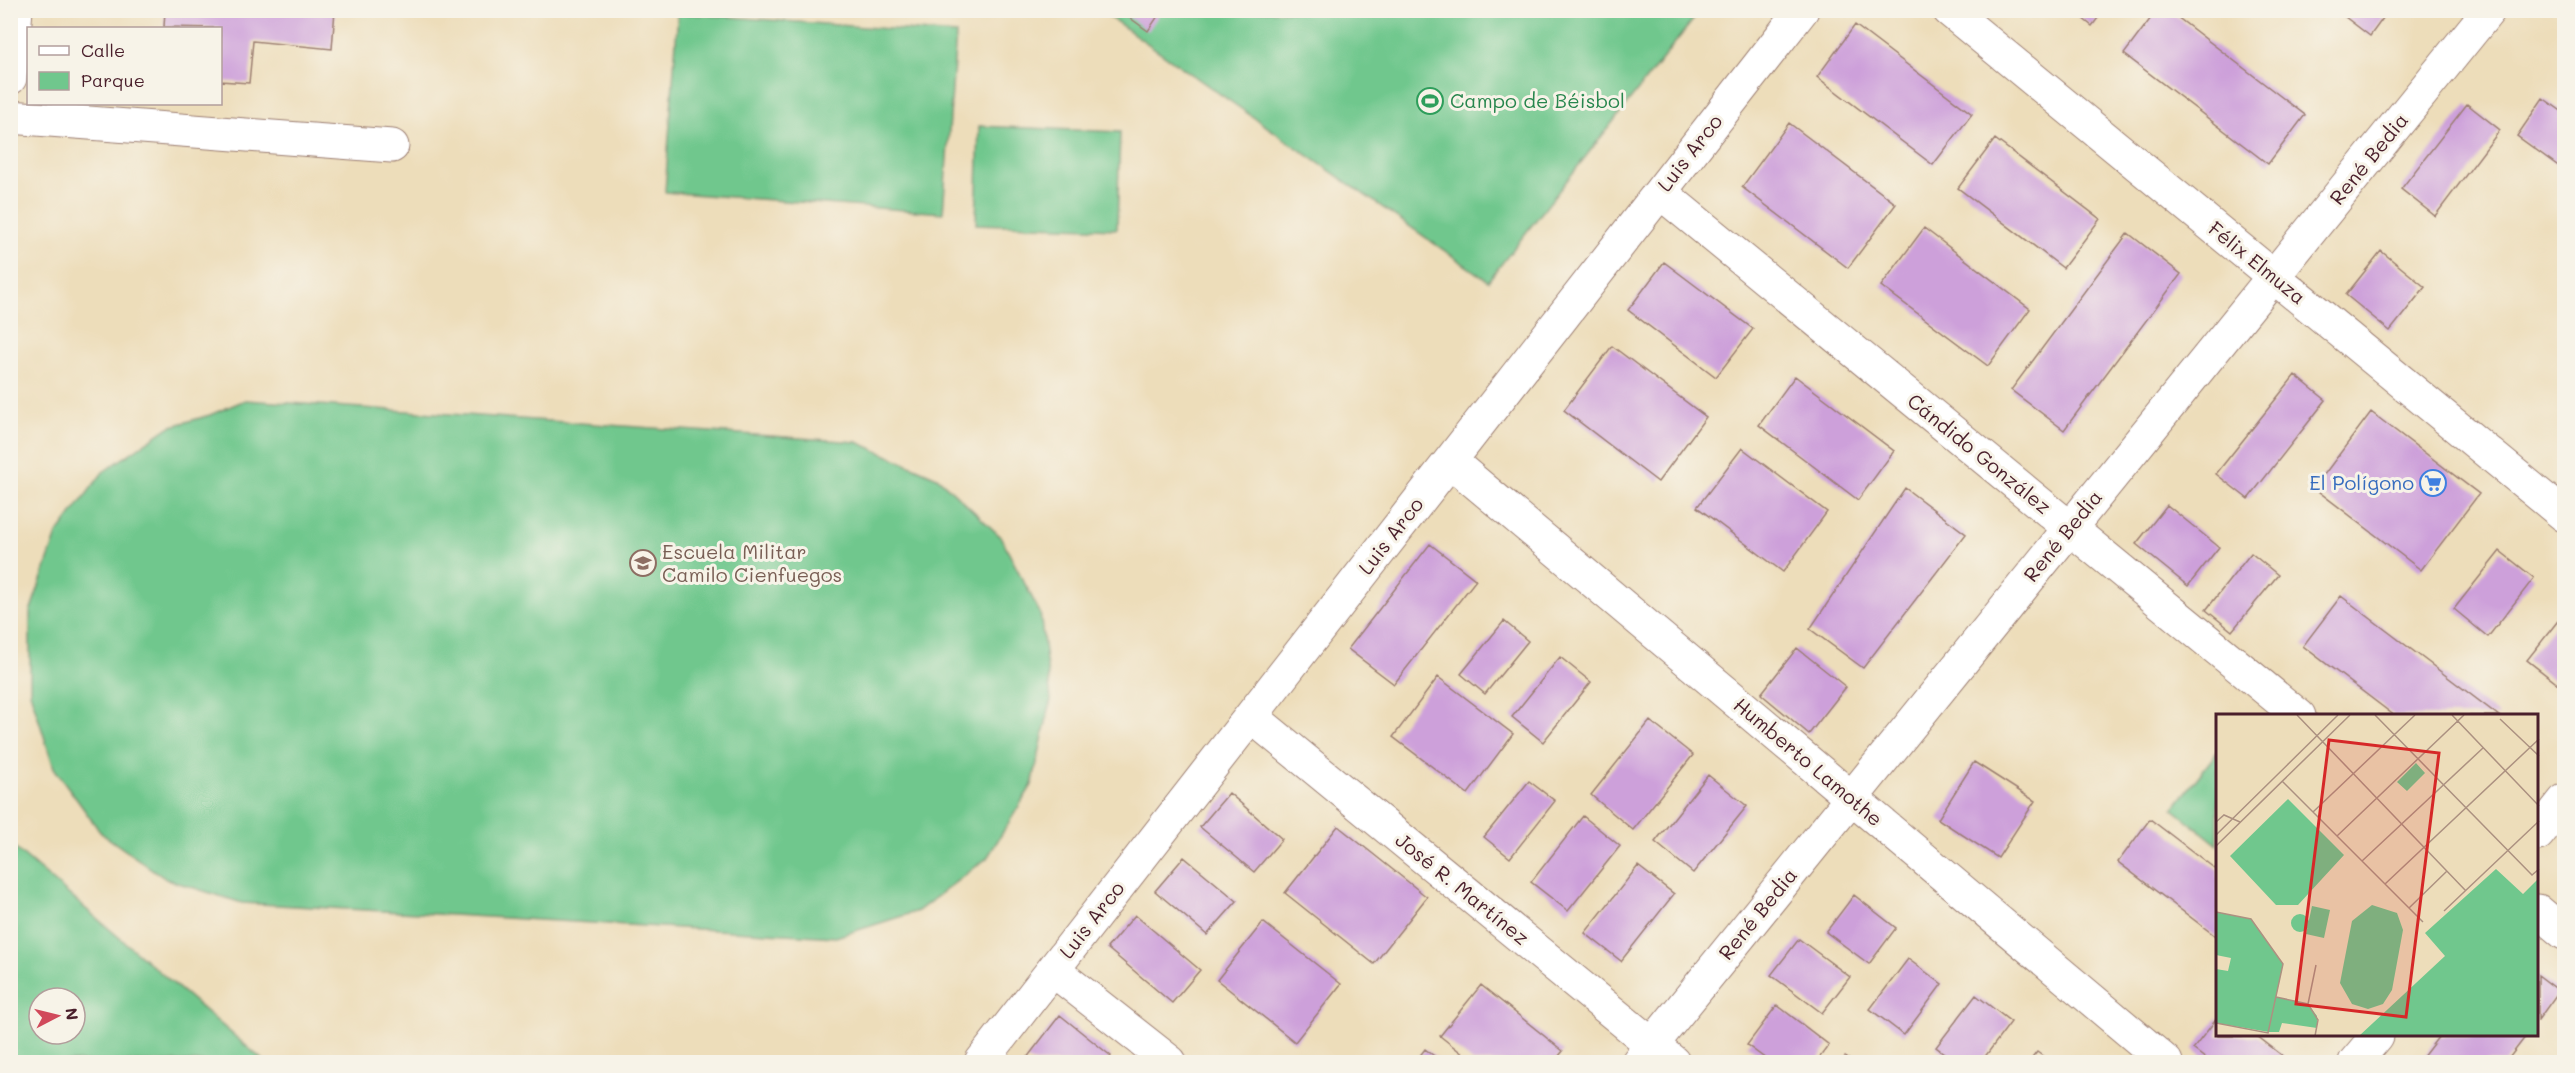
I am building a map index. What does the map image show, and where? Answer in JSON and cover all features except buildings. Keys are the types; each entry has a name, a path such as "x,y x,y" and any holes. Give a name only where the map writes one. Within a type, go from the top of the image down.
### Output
{"street":[{"path":"10,78 16,10"},
{"name":"Luis Arco","path":"981,1062 1802,10"},
{"name":"Félix Elmuza","path":"1949,10 2565,515"},
{"name":"René Bedia","path":"1654,1057 1851,798 2489,10"},
{"path":"10,117 392,146"},
{"name":"Cándido González","path":"1660,192 2297,714"},
{"name":"Humberto Lamothe","path":"1450,461 2166,1062"},
{"name":"José R. Martínez","path":"1251,716 1654,1057"},
{"path":"2539,833 2565,801"},
{"path":"2539,912 2565,933"},
{"path":"1053,970 1170,1062"},
{"path":"2355,1062 2375,1037"}],"green space":[{"name":"Campo de Béisbol","path":"1101,11 1700,11 1488,281"},
{"path":"678,13 956,34 943,213 665,192"},
{"path":"979,126 1120,132 1117,229 976,224"},
{"path":"245,400 857,442 937,477 1000,536 1040,613 1051,700 1032,785 987,858 918,911 836,937 242,903 166,879 101,833 54,768 30,692 30,612 57,534 103,472 169,427 210,415"},
{"path":"2216,754 2216,843 2173,809"},
{"path":"11,845 265,1062 11,1062"}],"place":[{"name":"Campo de Béisbol","path":"1430,101"},
{"name":"El Polígono","path":"2433,483"},
{"name":"Escuela Militar Camilo Cienfuegos","path":"643,563"}]}
